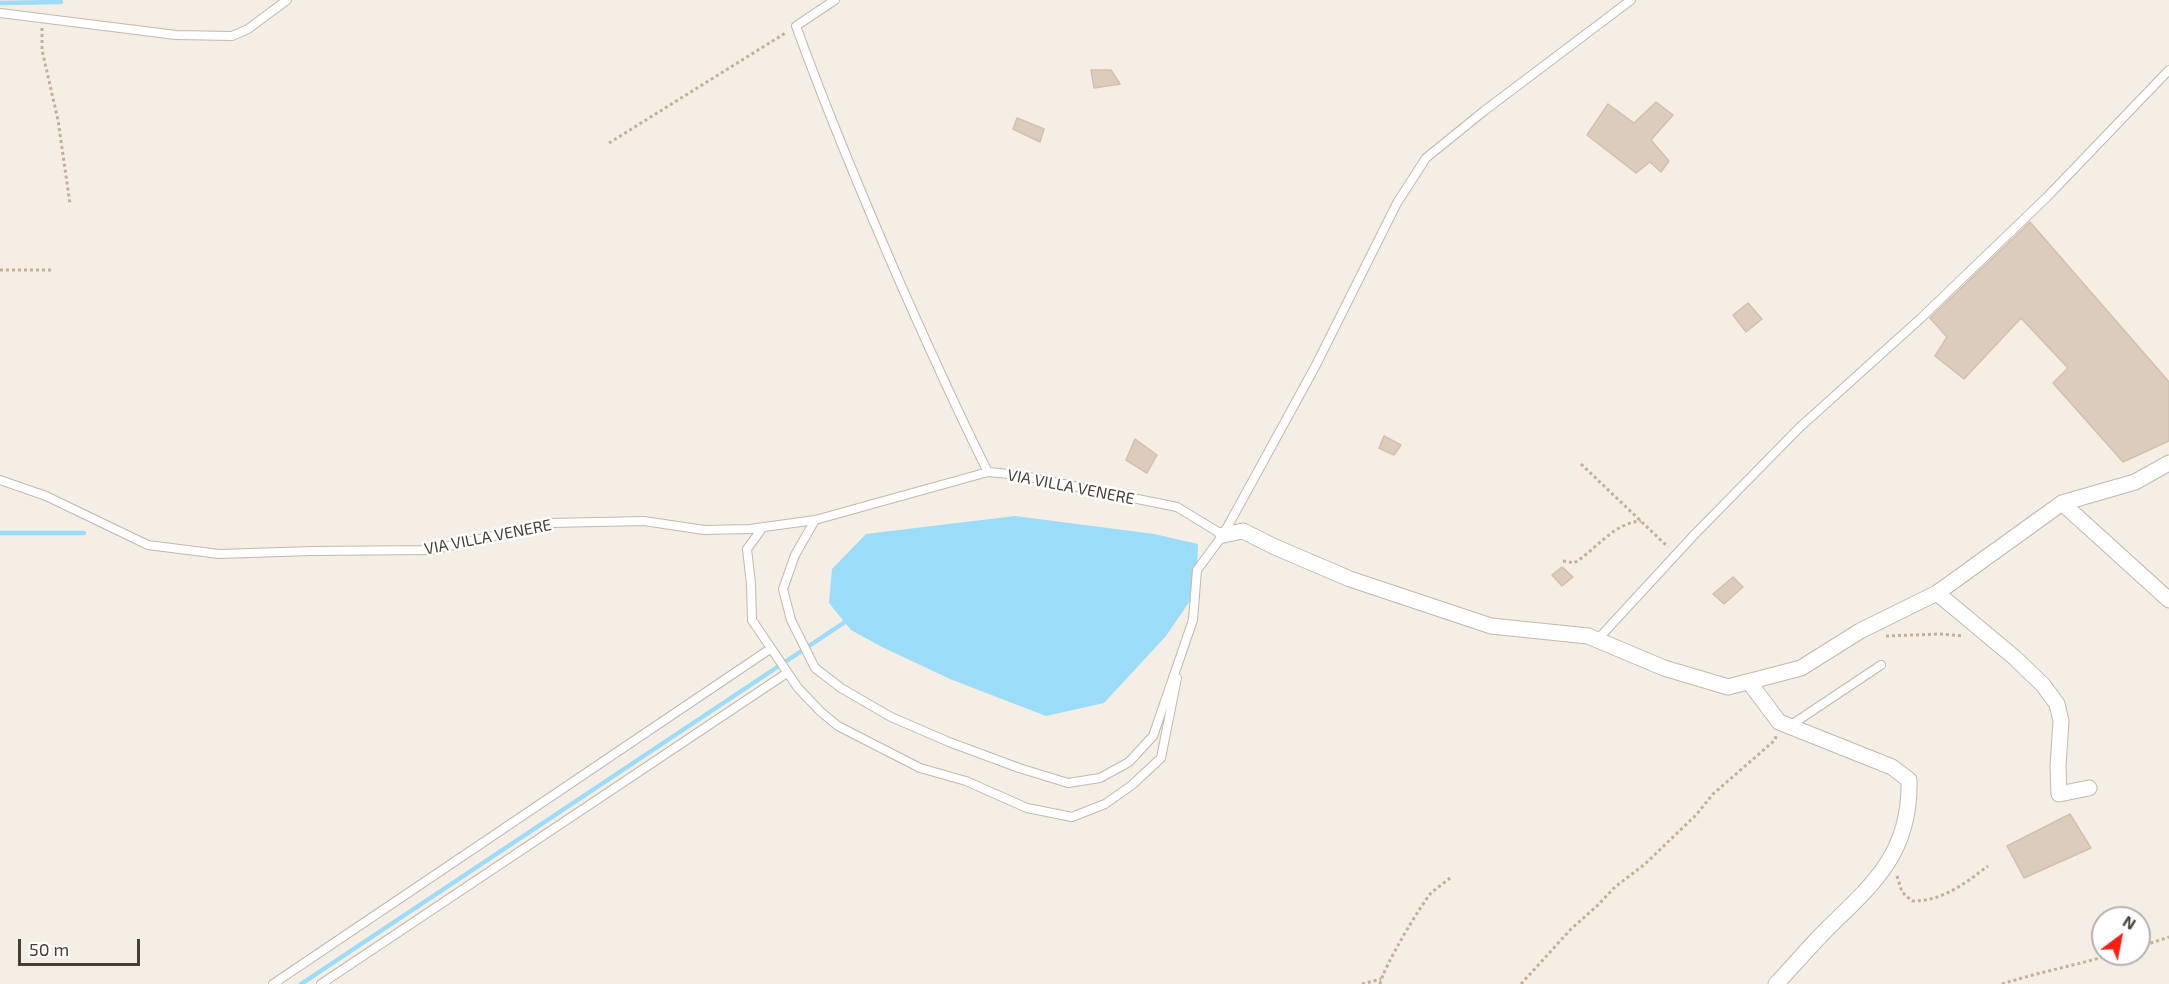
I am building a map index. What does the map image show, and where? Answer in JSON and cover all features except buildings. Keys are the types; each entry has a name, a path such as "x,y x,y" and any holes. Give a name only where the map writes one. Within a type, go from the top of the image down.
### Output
{"street":[{"path":"1223,535 1243,531 1350,579 1491,627 1588,636 1664,668 1728,687 1801,668 1860,631 1937,593 2062,503 2135,482 2169,463"},
{"path":"2062,503 2169,600"},
{"path":"1937,593 2015,658 2043,685 2057,704 2061,721 2059,794 2089,788"},
{"path":"1749,682 1784,724 1892,767 1909,780 1905,823 1891,860 1852,906 1828,928 1776,984"}],"lane":[{"path":"0,13 176,35 232,36 248,29 287,0"},
{"path":"835,0 796,26 824,102 890,259 956,409 988,472"},
{"path":"815,520 795,555 783,590 791,620 815,668 841,688 891,717 949,742 1068,783 1100,778 1129,762 1153,736 1193,620 1197,570 1223,535 1316,365 1397,202 1426,158 1484,111 1631,0"},
{"path":"1598,639 1799,428 1920,319 2047,197 2169,70"},
{"name":"VIA VILLA VENERE","path":"0,480 46,496 148,545 219,554 432,550 551,523 644,521 704,530 763,527 815,520 988,472 1019,475 1177,507 1223,535"},
{"path":"763,527 747,549 752,620 798,688 838,726 863,740 920,768 966,781 1027,808 1072,817 1105,804 1132,785 1161,758 1172,713 1180,659"},
{"path":"273,984 770,649"},
{"path":"1784,724 1881,666"},
{"path":"321,984 787,672"}],"path":[{"path":"42,17 42,50 58,120 70,204"},
{"path":"609,143 796,26"},
{"path":"0,270 51,270"},
{"path":"1581,464 1676,555"},
{"path":"1563,561 1574,563 1629,522 1641,521"},
{"path":"1881,636 1940,634 1970,636"},
{"path":"1521,984 1571,929 1615,887 1645,864 1696,815 1713,794 1775,740 1784,724"},
{"path":"1891,860 1902,892 1912,901 1928,901 1943,896 1988,866"},
{"path":"1380,984 1417,914 1431,894 1450,878"},
{"path":"2151,942 2169,937"},
{"path":"2002,984 2036,973 2091,961"},
{"path":"1362,984 1381,979"}],"water":[{"path":"1015,516 1154,534 1198,544 1196,592 1166,636 1104,703 1046,716 950,679 882,647 851,630 829,603 832,569 866,534"}],"waterway":[{"path":"0,3 61,2"},
{"path":"0,533 84,533"},
{"path":"301,984 845,622"}]}
